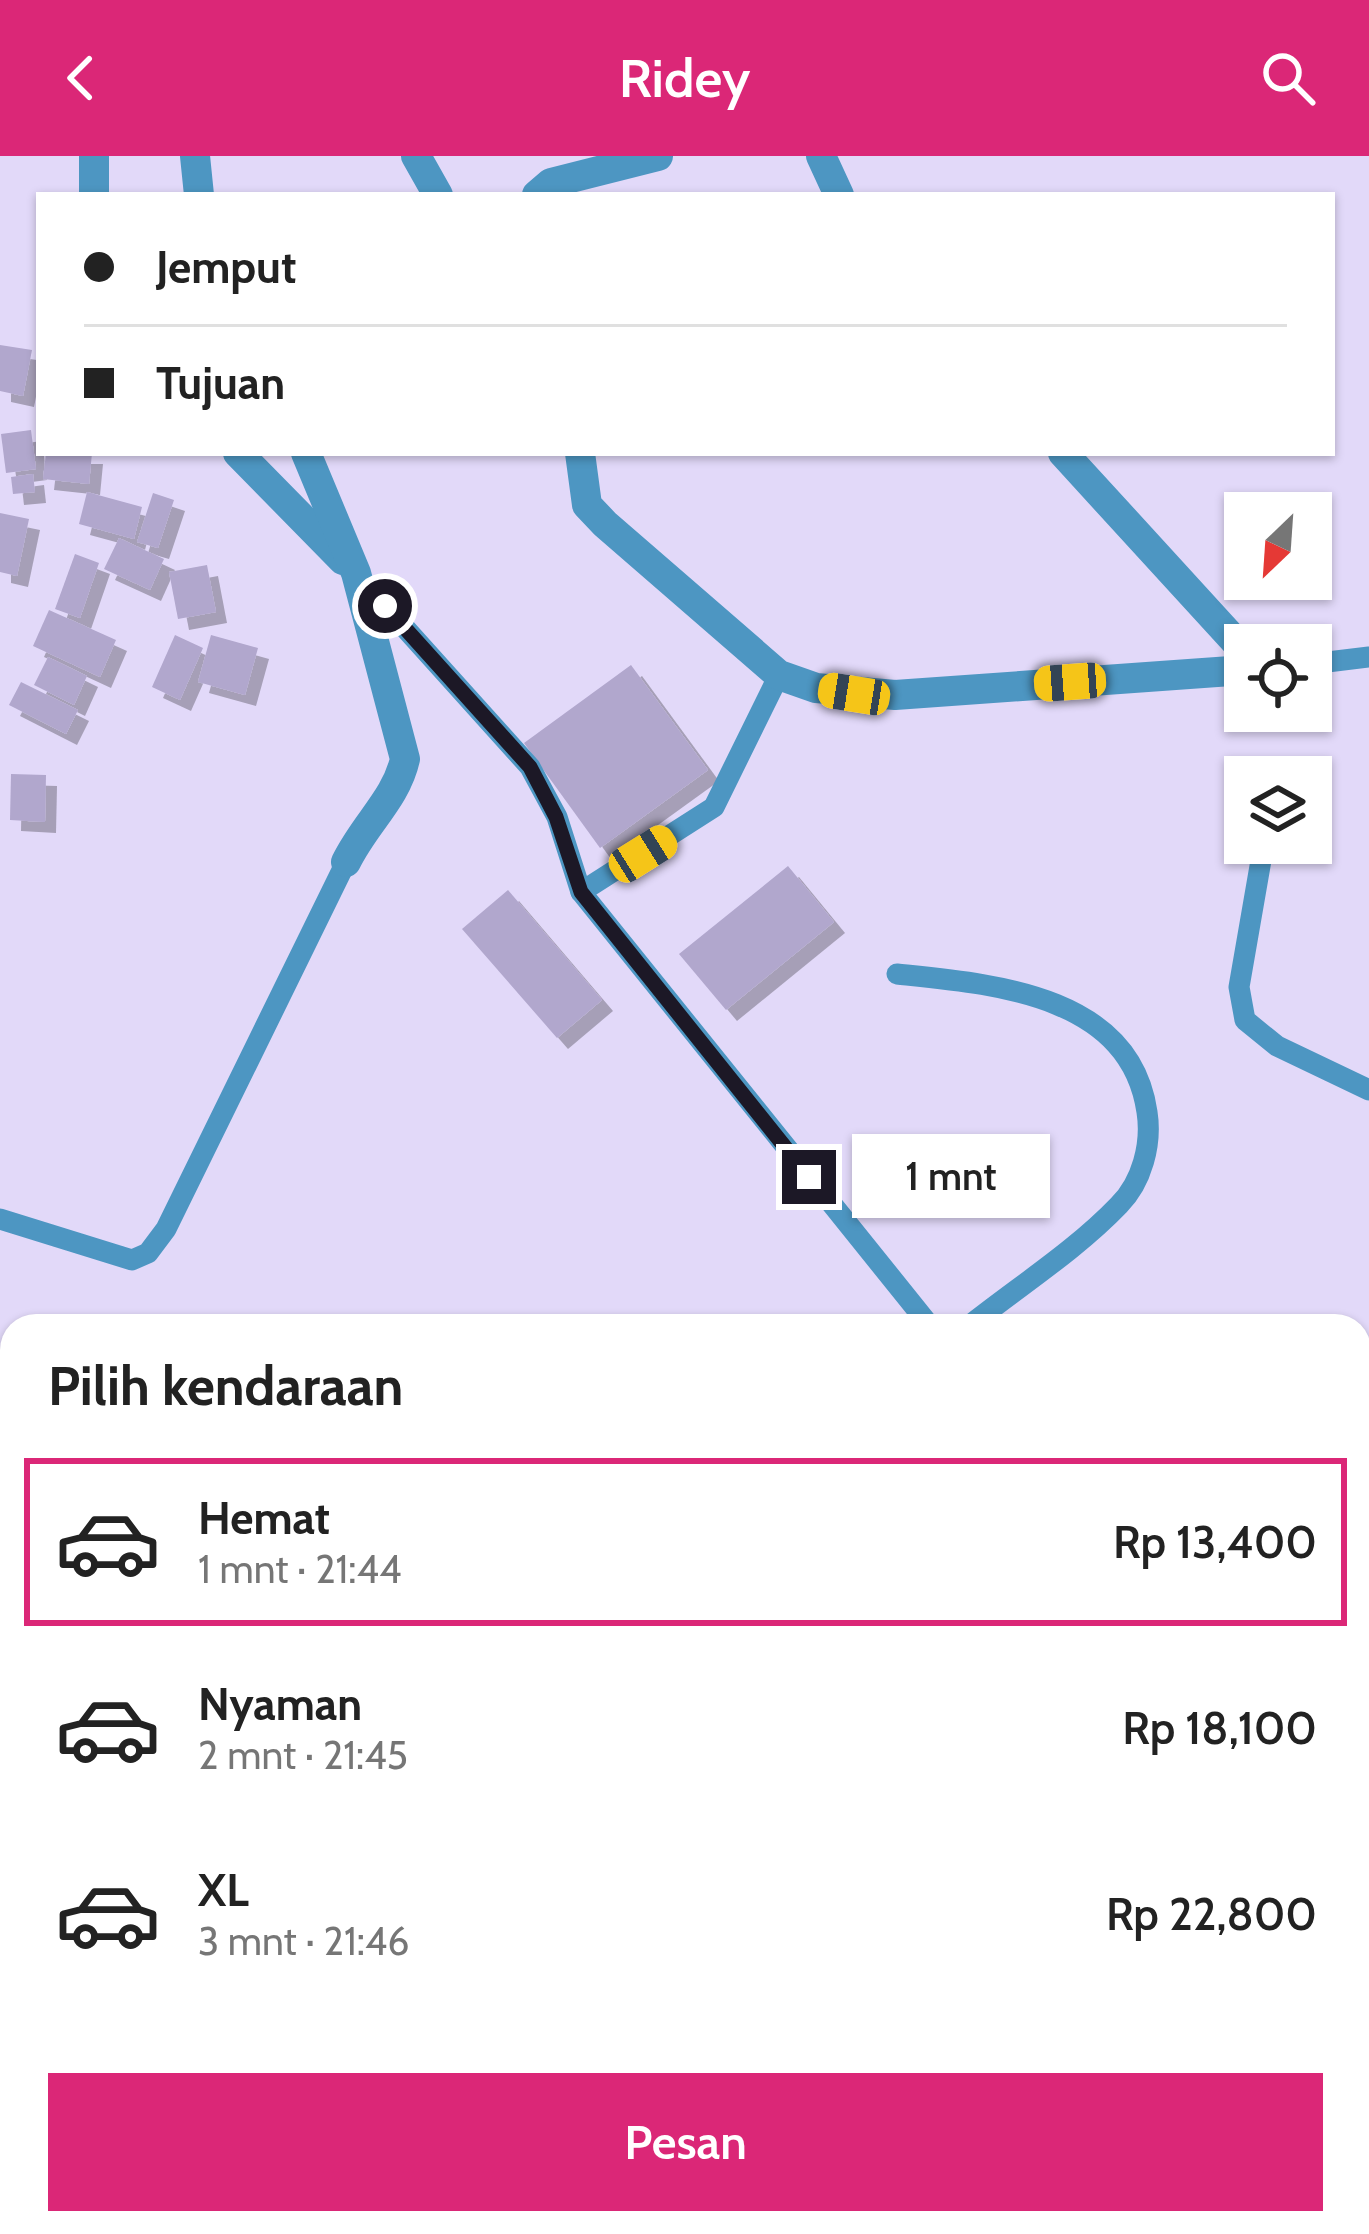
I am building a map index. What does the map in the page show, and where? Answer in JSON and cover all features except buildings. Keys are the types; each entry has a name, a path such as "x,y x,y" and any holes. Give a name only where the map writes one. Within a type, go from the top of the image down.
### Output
{"street":[{"path":"94,156 94,192"},
{"path":"195,156 199,192"},
{"path":"416,156 436,192"},
{"path":"546,178 658,156"},
{"path":"821,156 838,192"},
{"path":"241,456 356,573"},
{"path":"307,456 356,573 405,758 399,788 366,821 346,862"},
{"path":"559,456 587,505 779,676 816,688 896,695 1224,672"},
{"path":"580,456 587,505"},
{"path":"1067,456 1224,629"}],"lane":[{"path":"356,573 530,767 556,817 581,892 920,1314"},
{"path":"1332,661 1369,657"},
{"path":"581,892 714,807 779,676"},
{"path":"0,1219 132,1260 148,1253 186,1190 346,862"},
{"path":"1260,864 1239,986 1245,1020 1277,1046 1369,1090"},
{"path":"897,974 1030,994 1091,1019 1118,1046 1144,1090 1150,1132 1142,1171 1121,1204 984,1314"}],"route":[{"path":"385,606 530,767 556,817 581,892 809,1177"}]}
